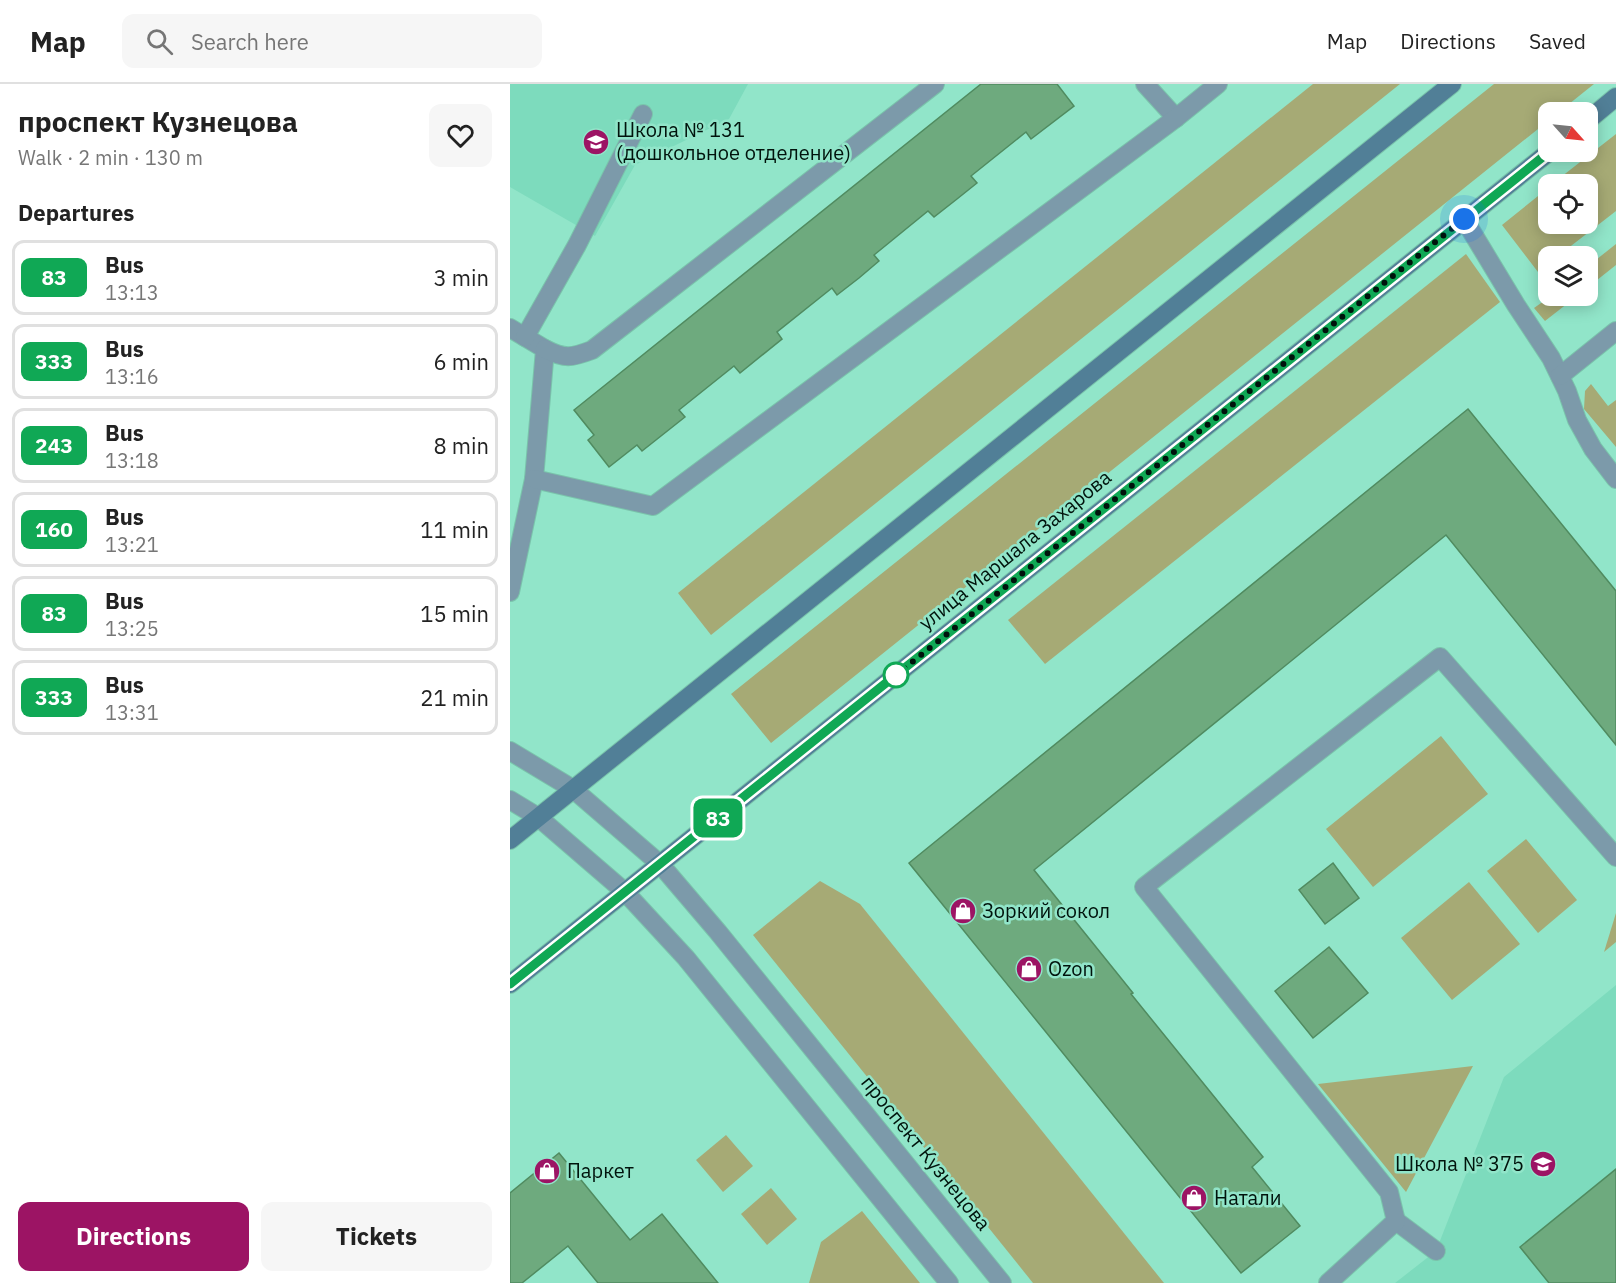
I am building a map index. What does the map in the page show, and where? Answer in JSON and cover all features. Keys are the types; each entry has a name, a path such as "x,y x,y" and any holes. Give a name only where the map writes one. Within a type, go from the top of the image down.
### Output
{"street":[{"path":"643,114 577,245 518,333 560,356 577,356 592,350 935,84"},
{"path":"1145,84 1176,118"},
{"path":"534,479 653,506 1176,118 1218,84"},
{"path":"510,840 1452,84"},
{"path":"1598,112 1616,97"},
{"name":"улица Маршала Захарова","path":"510,984 1538,161"},
{"path":"1464,219 1551,358 1567,391 1577,420 1593,449 1616,479"},
{"path":"1560,376 1616,331"},
{"path":"510,592 534,479 545,349"},
{"path":"1436,1251 1396,1221 1389,1192 1144,887 1440,657 1616,857"},
{"name":"проспект Кузнецова","path":"510,751 573,789 660,864 726,941 1002,1283"},
{"path":"510,800 538,817 625,892 686,958 949,1283"},
{"path":"1328,1283 1396,1221"}],"shaded area":[{"name":"Школа № 131 (дошкольное отделение)","path":"510,84 748,84 729,119 635,165 595,236 510,187"},
{"path":"1313,84 1400,84 711,635 678,593"},
{"path":"1494,84 1594,84 1572,102 1538,102 1538,129 771,743 731,694"},
{"path":"1616,134 1616,211 1598,225 1598,174 1565,174 1580,162 1598,162 1598,148"},
{"path":"1538,196 1538,234 1586,234 1571,246 1538,246 1538,272 1502,225"},
{"path":"1616,244 1616,265 1598,279 1598,258"},
{"path":"1466,254 1500,302 1045,664 1008,620"},
{"path":"1538,305 1564,306 1545,321 1534,308"},
{"path":"1591,384 1608,406 1616,400 1616,447 1584,409 1585,391"},
{"path":"1441,736 1488,794 1373,887 1326,829"},
{"path":"1526,839 1577,900 1538,933 1487,871"},
{"path":"820,881 860,904 1164,1283 1033,1283 753,935"},
{"path":"1469,882 1520,944 1452,1000 1401,938"},
{"path":"1616,913 1616,942 1604,952"},
{"name":"Школа № 375","path":"1616,985 1616,1283 1395,1283 1436,1251 1504,1077"},
{"path":"1473,1066 1406,1192 1318,1084"},
{"path":"726,1135 753,1166 723,1192 696,1160"},
{"path":"771,1188 797,1219 767,1245 741,1214"},
{"path":"862,1211 920,1283 809,1283 821,1242"}],"building":[{"path":"981,84 1057,84 1074,106 1031,139 1026,132 971,176 977,183 934,217 928,211 874,255 879,261 859,278 837,295 832,288 777,332 782,339 740,373 734,366 679,410 685,417 642,451 637,445 609,467 588,440 594,435 574,410"},
{"path":"1468,409 1616,591 1616,745 1446,535 1034,870 1263,1157 1252,1167 1300,1226 1241,1273 909,863"},
{"path":"1333,863 1359,898 1325,924 1299,890"},
{"path":"1329,947 1368,993 1313,1038 1275,991"},
{"path":"559,1153 630,1240 662,1214 718,1283 598,1283 568,1246 522,1283 510,1283 510,1193"},
{"path":"1616,1169 1616,1283 1549,1283 1520,1247"}],"bus line":[{"name":"83","path":"510,984 1538,161"}],"place":[{"name":"Школа № 131 (дошкольное отделение)","path":"596,142"},
{"name":"Зоркий сокол","path":"963,911"},
{"name":"Ozon","path":"1029,969"},
{"name":"Школа № 375","path":"1543,1164"},
{"name":"Паркет","path":"547,1171"},
{"name":"Натали","path":"1194,1198"}],"route":[{"path":"896,675 1464,219"}]}
